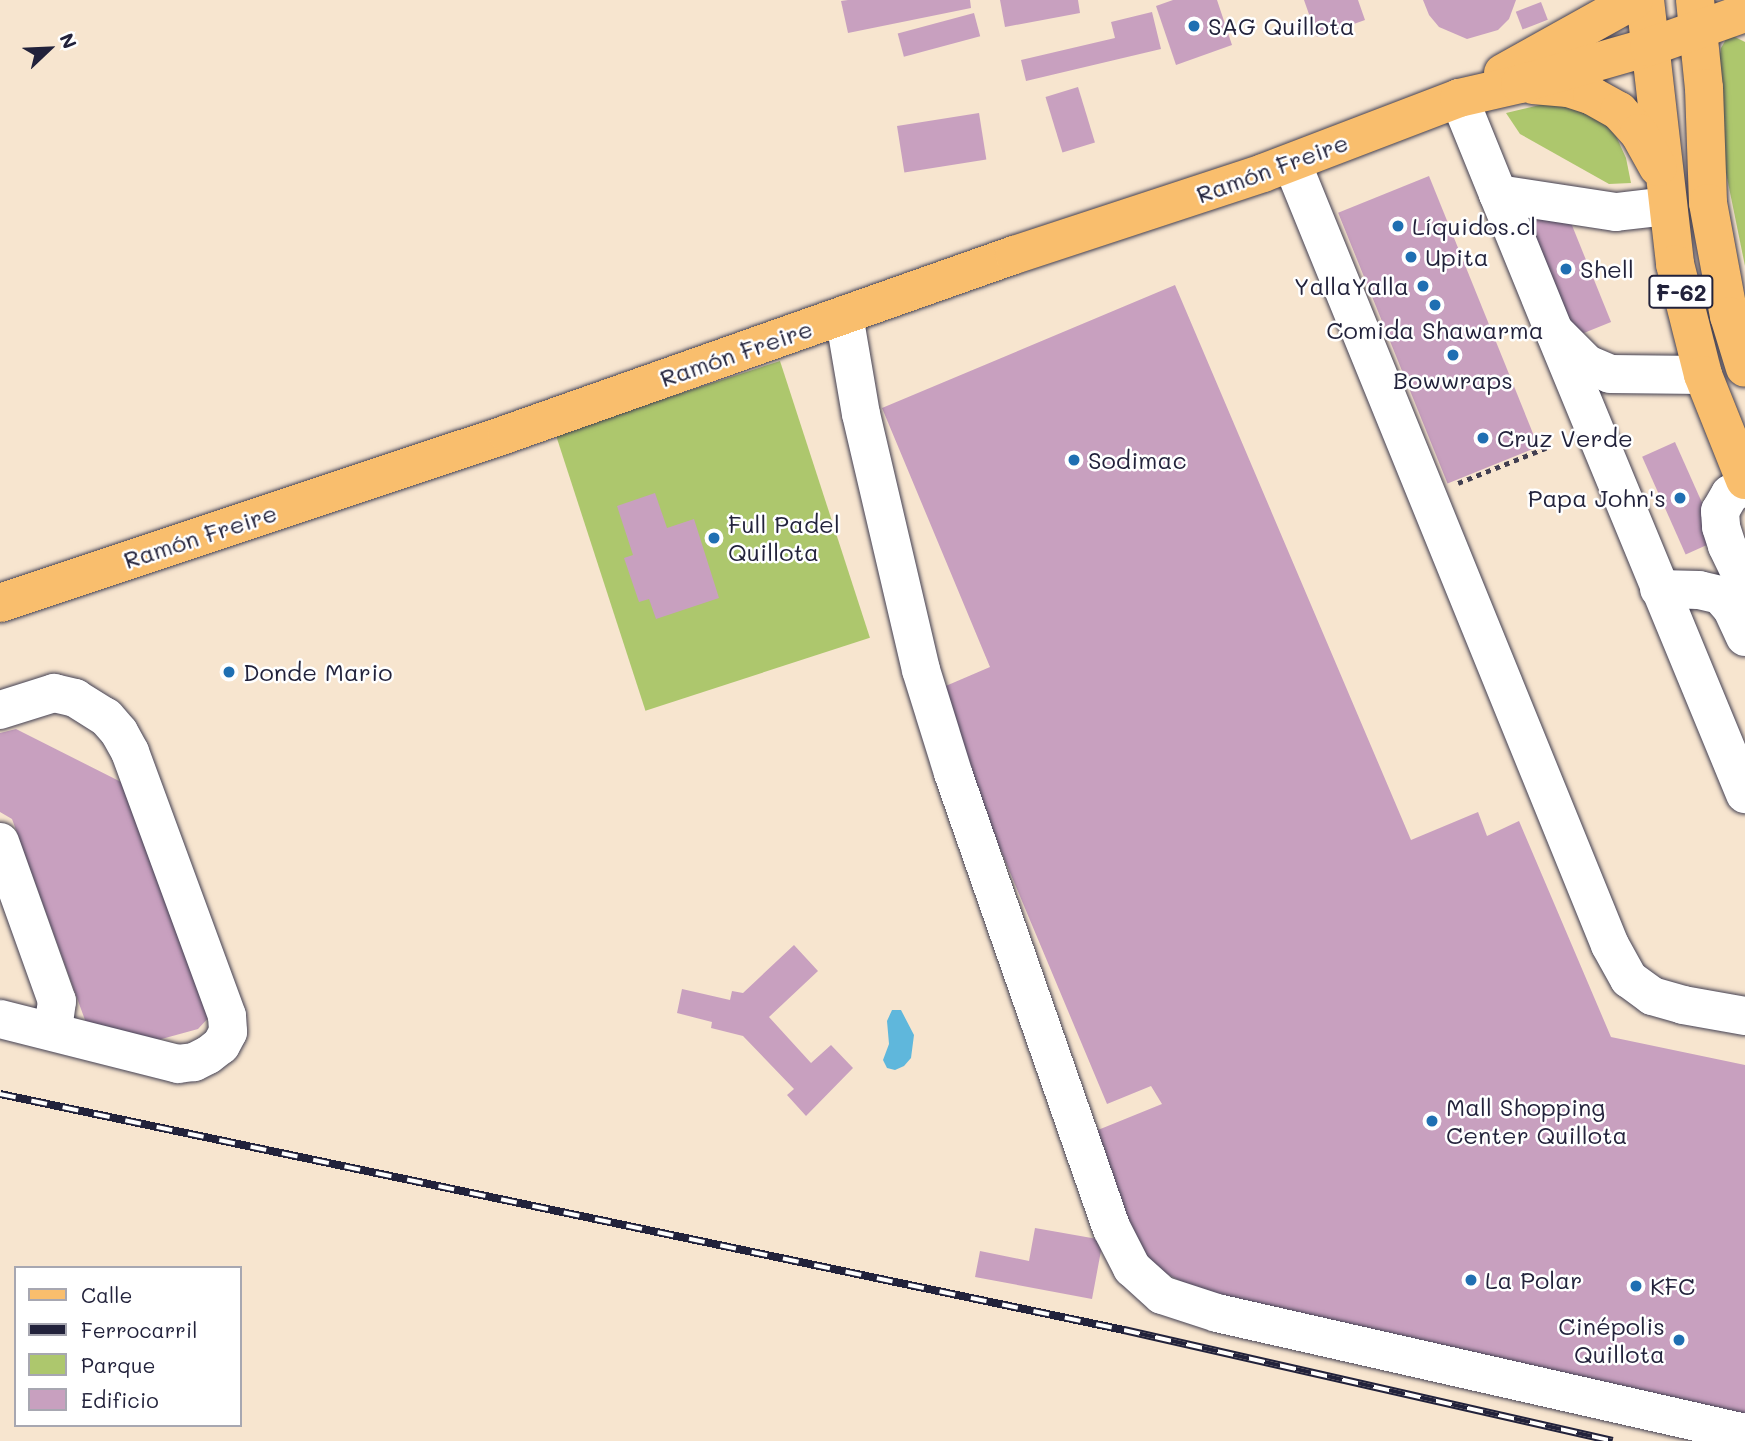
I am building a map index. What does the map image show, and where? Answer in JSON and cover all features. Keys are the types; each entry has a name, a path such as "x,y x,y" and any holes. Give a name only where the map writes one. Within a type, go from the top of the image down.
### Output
{"main road":[{"name":"Ramón Freire","path":"4,599 507,434 844,315 1292,163 1459,98 1634,0"},
{"name":"F-62","path":"1646,0 1649,47 1675,264 1703,375 1745,480"},
{"name":"Ramón Freire","path":"1459,98 1520,84 1649,47 1697,15 1745,13"},
{"name":"F-62","path":"1697,15 1708,203 1729,316 1745,368"},
{"path":"1520,84 1568,88 1592,96 1619,111 1639,133 1666,192"}],"lane":[{"path":"1459,98 1659,589 1741,769"},
{"path":"1292,163 1609,944 1629,979 1652,996 1683,1005 1745,1016"},
{"path":"1499,194 1616,212 1666,192"},
{"path":"844,315 861,414 921,670 953,773 1112,1229 1132,1268 1162,1295 1217,1313 1745,1433"},
{"path":"1553,331 1587,364 1610,374 1703,375"},
{"path":"1745,486 1730,494 1720,511 1727,546 1745,583"},
{"path":"1659,589 1699,590 1720,595 1732,609 1745,637"},
{"path":"0,710 54,693 75,698 106,717 119,732 130,752 223,1004 228,1032 221,1045 208,1055 194,1062 178,1064 53,1030 0,1019"},
{"path":"0,842 57,1002 53,1030"}],"path":[{"path":"1427,496 1548,447"}],"green space":[{"path":"1729,34 1745,42 1745,266 1722,153 1717,71 1721,48"},
{"path":"1544,104 1573,106 1600,119 1616,136 1626,158 1631,183 1609,184 1520,134 1506,113"},
{"name":"Full Padel Quillota","path":"780,361 870,638 645,711 556,434"}],"water":[{"path":"892,1010 901,1010 914,1035 911,1058 904,1066 895,1070 887,1068 883,1060 889,1044 887,1021"}],"building":[{"path":"970,0 971,8 848,33 841,1"},
{"path":"1000,0 1078,0 1080,13 1005,27"},
{"name":"SAG Quillota","path":"1173,0 1217,0 1232,45 1176,65 1156,6"},
{"path":"1304,0 1358,0 1365,20 1317,37"},
{"path":"1423,0 1516,0 1509,19 1498,30 1467,39 1439,27 1429,15"},
{"path":"1541,2 1548,20 1523,29 1516,12"},
{"path":"1152,12 1161,49 1026,81 1021,60 1115,38 1111,22"},
{"path":"974,13 980,36 904,57 898,33"},
{"path":"1078,87 1095,142 1062,152 1045,97"},
{"path":"979,113 986,159 904,172 897,126"},
{"path":"1429,176 1538,447 1448,483 1338,213"},
{"path":"1565,208 1611,322 1576,336 1530,222"},
{"path":"1175,285 1411,840 1478,812 1487,836 1519,821 1611,1037 1745,1065 1745,1429 1209,1296 1146,1263 1093,1132 1162,1104 1151,1086 1107,1104 934,691 990,667 882,408"},
{"name":"Papa John's","path":"1675,442 1719,540 1686,554 1642,457"},
{"path":"655,493 667,528 694,519 719,598 656,619 649,599 639,602 624,558 633,555 617,506"},
{"path":"16,729 133,788 211,1015 198,1029 136,1046 89,1031 12,819 0,812 0,733"},
{"path":"794,945 818,971 769,1017 811,1063 831,1045 853,1068 806,1116 787,1095 794,1089 743,1036 711,1028 712,1022 677,1013 682,989 730,1000 732,991 743,993"},
{"path":"1035,1228 1103,1240 1092,1299 975,1277 980,1251 1029,1261"}],"railway":[{"path":"0,1094 1124,1330 1613,1441"}],"place":[{"name":"SAG Quillota","path":"1194,26"},
{"name":"Líquidos.cl","path":"1398,226"},
{"name":"Upita","path":"1411,257"},
{"name":"Shell","path":"1566,269"},
{"name":"YallaYalla","path":"1423,286"},
{"name":"Comida Shawarma","path":"1435,305"},
{"name":"Bowwraps","path":"1453,355"},
{"name":"Cruz Verde","path":"1483,438"},
{"name":"Sodimac","path":"1074,460"},
{"name":"Papa John's","path":"1680,498"},
{"name":"Full Padel Quillota","path":"714,538"},
{"name":"Donde Mario","path":"229,672"},
{"name":"Mall Shopping Center Quillota","path":"1432,1121"},
{"name":"La Polar","path":"1471,1280"},
{"name":"KFC","path":"1636,1286"},
{"name":"Cinépolis Quillota","path":"1679,1340"}]}
